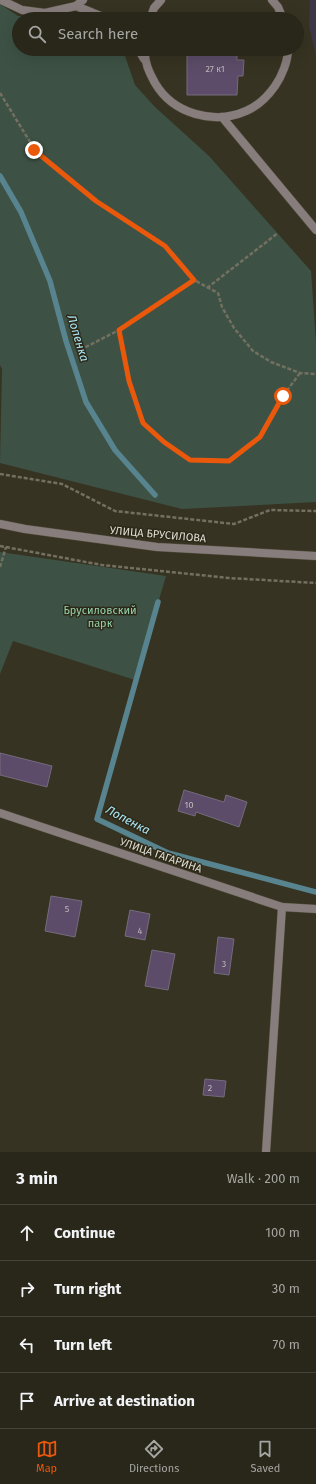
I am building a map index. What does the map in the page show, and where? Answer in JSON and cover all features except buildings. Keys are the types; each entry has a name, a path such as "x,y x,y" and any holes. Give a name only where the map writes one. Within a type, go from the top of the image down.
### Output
{"street":[{"path":"1,0 22,10 37,12"},
{"path":"49,12 76,6 83,0"},
{"path":"153,12 161,0"},
{"path":"272,0 280,12"},
{"path":"76,6 91,12"},
{"path":"142,56 149,73 158,88 171,102 186,111 204,116 222,117 246,111 266,97 281,77 287,56"},
{"path":"222,117 316,230"},
{"name":"УЛИЦА БРУСИЛОВА","path":"0,524 25,529 157,547 316,556"},
{"name":"УЛИЦА ГАГАРИНА","path":"0,813 282,907 316,909"},
{"path":"266,1152 282,907"}],"path":[{"path":"0,93 34,150 96,201 165,246 194,280 218,294 222,307 234,328 253,351 271,362 300,373 316,374"},
{"path":"207,288 278,233"},
{"path":"80,350 119,330 194,280"},
{"path":"119,330 129,381 143,423 164,442 190,460 229,461 260,437 283,396 300,373"},
{"path":"0,474 62,484 115,511 122,512 234,524 270,510 316,511"},
{"path":"0,546 102,565 229,578 316,583"},
{"path":"0,567 6,547"}],"shaded area":[{"path":"310,0 316,0 316,55 309,26"}],"green space":[{"path":"0,4 12,12 12,56 125,56 135,85 155,107 209,156 311,271 316,342 316,502 182,509 0,463 2,369 0,365"},
{"name":"Брусиловский парк","path":"0,552 166,576 135,680 13,641 0,674"}],"waterway":[{"name":"Лопенка","path":"0,176 21,212 50,281 66,341 86,402 115,450 155,495"},
{"name":"Лопенка","path":"158,602 97,819 168,853 316,892"}],"route":[{"path":"34,150 96,201 165,246 194,280 119,330 129,381 143,423 164,442 190,460 229,461 260,437 283,396"}]}
